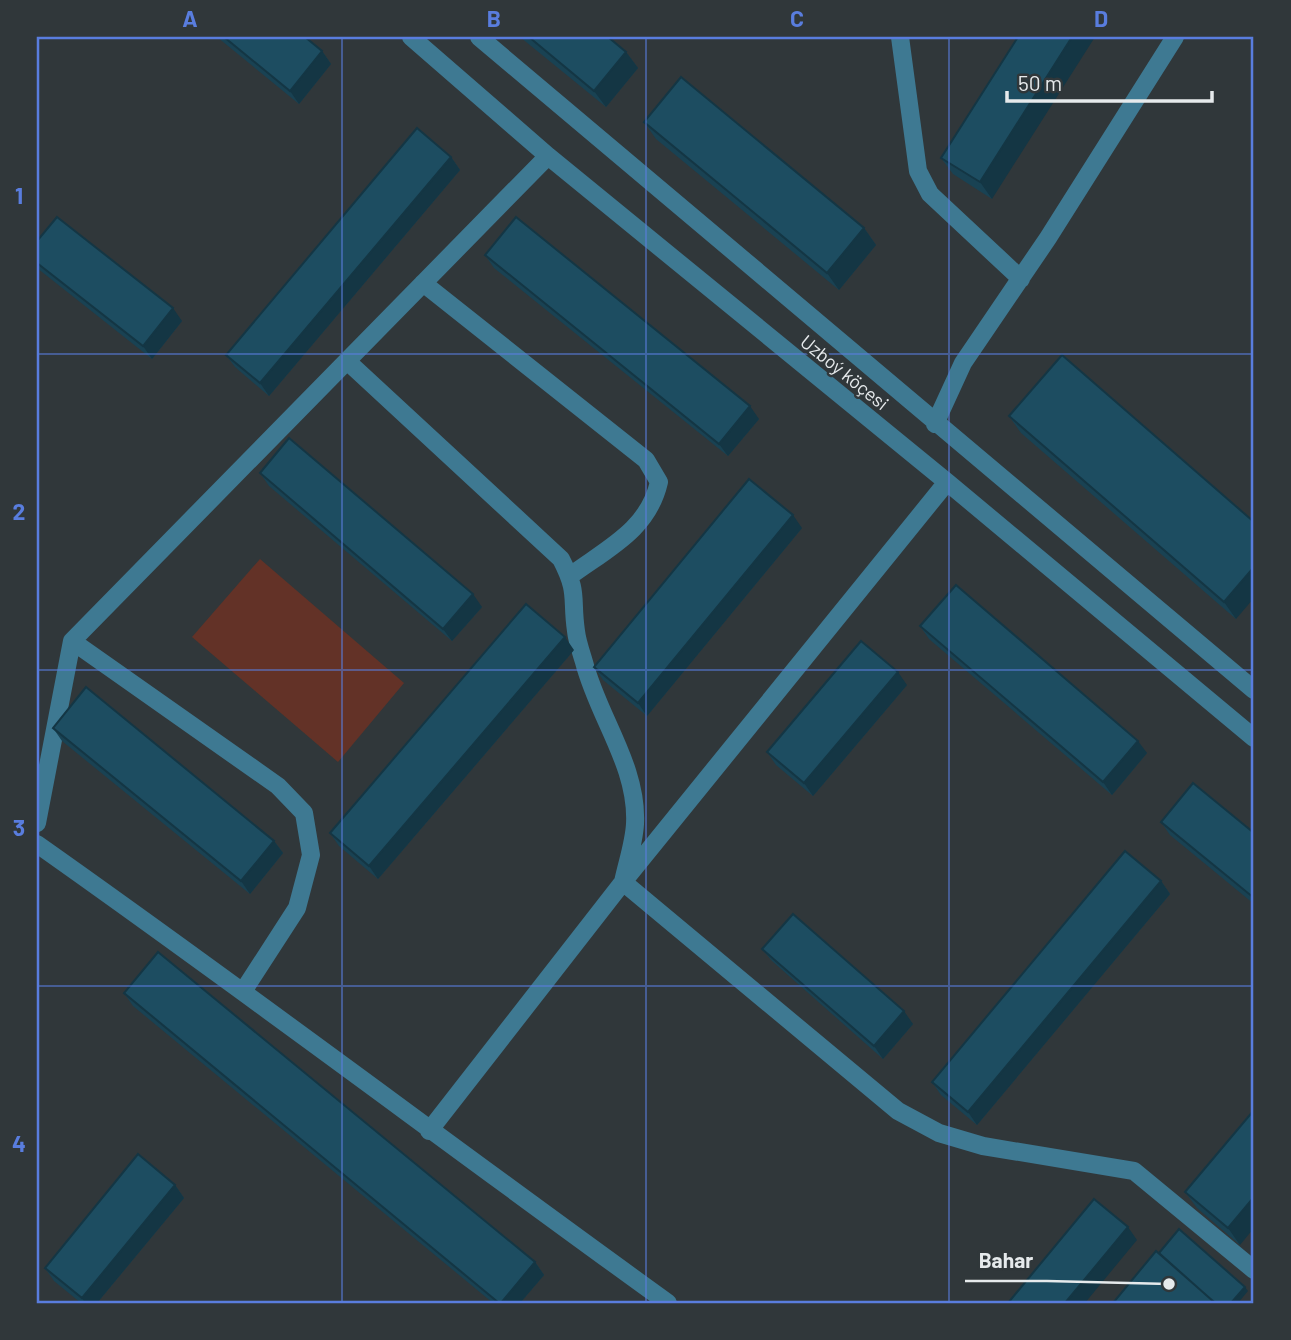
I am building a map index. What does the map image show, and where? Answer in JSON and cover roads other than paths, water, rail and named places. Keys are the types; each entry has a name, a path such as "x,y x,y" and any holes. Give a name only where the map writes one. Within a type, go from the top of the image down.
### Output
{"street":[{"name":"Uzboý köçesi","path":"411,37 548,156 947,482 1254,738"},
{"name":"Uzboý köçesi","path":"479,37 935,424 1254,690"},
{"path":"900,37 918,171 930,194 1021,279"},
{"path":"935,424 963,363 1021,279 1175,37"},
{"path":"37,822 72,641 548,156"},
{"path":"423,283 646,460 659,482 654,503 642,522 570,576"},
{"path":"348,361 561,559 570,576 576,594 576,631 585,667 599,708 631,780 635,824 623,882"},
{"path":"429,1131 623,882 947,482"},
{"path":"72,641 278,786 304,813 311,855 297,908 244,990"},
{"path":"37,844 244,990 429,1131 668,1303"},
{"path":"623,882 898,1111 939,1133 984,1146 1134,1171 1254,1270"}],"place":[{"name":"Bahar","path":"1169,1284"}]}
